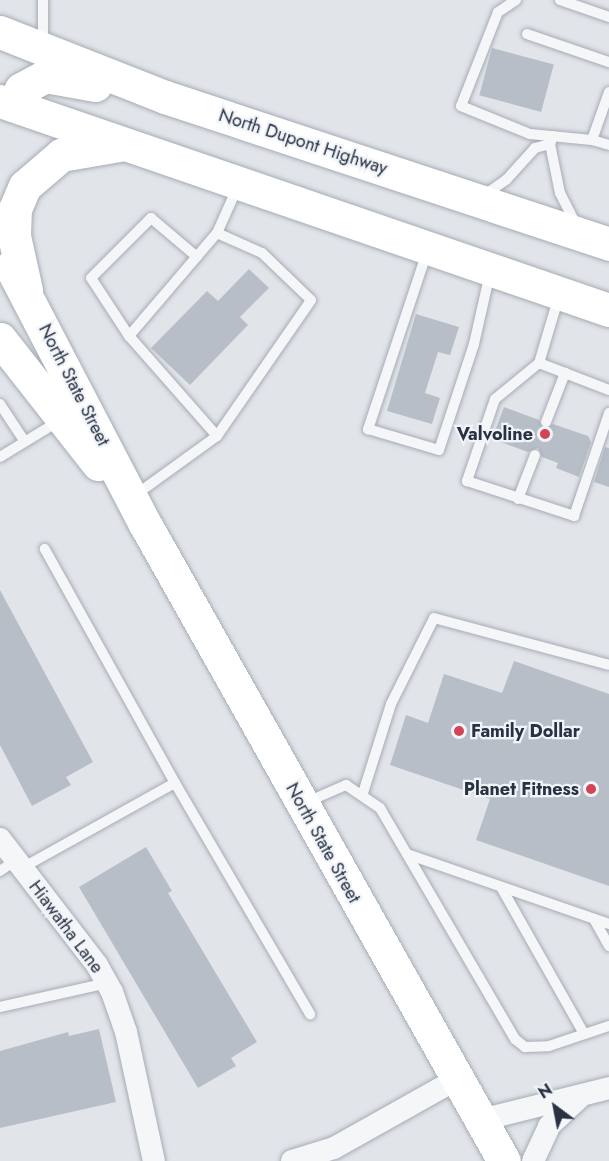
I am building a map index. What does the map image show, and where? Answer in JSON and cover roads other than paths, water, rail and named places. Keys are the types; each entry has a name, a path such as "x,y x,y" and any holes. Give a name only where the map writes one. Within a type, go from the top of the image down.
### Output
{"main road":[{"name":"North Dupont Highway","path":"0,32 165,97 597,240"},
{"path":"165,97 45,76 21,89 6,103 609,310"},
{"path":"26,290 14,236 15,209 25,186 61,155 84,148 127,144"},
{"name":"North State Street","path":"0,248 26,290 138,511 504,1161"},
{"name":"North State Street","path":"0,339 138,511"}],"street":[{"name":"Hiawatha Lane","path":"0,839 13,866 107,983 126,1032 154,1161"},
{"path":"292,1161 334,1148 457,1079"},
{"path":"481,1120 609,1088"},
{"path":"532,1161 549,1126 581,1096"}],"lane":[{"path":"43,0 43,49"},
{"path":"516,0 498,12 461,106 530,134 552,140 592,140 609,145"},
{"path":"560,0 609,17"},
{"path":"527,34 609,62"},
{"path":"592,140 609,92"},
{"path":"477,200 501,184 535,148 552,140"},
{"path":"552,140 560,193 597,240"},
{"path":"129,336 217,233 240,183"},
{"path":"197,257 151,218 91,278 129,336 217,436"},
{"path":"138,511 217,436 311,300 262,254 217,233"},
{"path":"429,248 368,429 440,450 474,344 491,269"},
{"path":"560,293 539,363 495,399 467,481 574,516 609,413"},
{"path":"539,363 609,390"},
{"path":"546,422 566,373"},
{"path":"0,404 25,441"},
{"path":"0,457 62,419"},
{"path":"518,498 536,455"},
{"path":"45,549 175,783 310,1014"},
{"path":"363,793 391,704 434,618 609,666"},
{"path":"13,866 175,783"},
{"path":"301,804 346,785 363,793 380,808 515,1039 525,1047 549,1046 609,1026"},
{"path":"407,854 609,924"},
{"path":"501,887 584,1034"},
{"path":"594,919 609,946"},
{"path":"0,1007 107,983"}],"place":[{"name":"Valvoline","path":"545,434"},
{"name":"Family Dollar","path":"459,731"},
{"name":"Planet Fitness","path":"591,789"}]}
